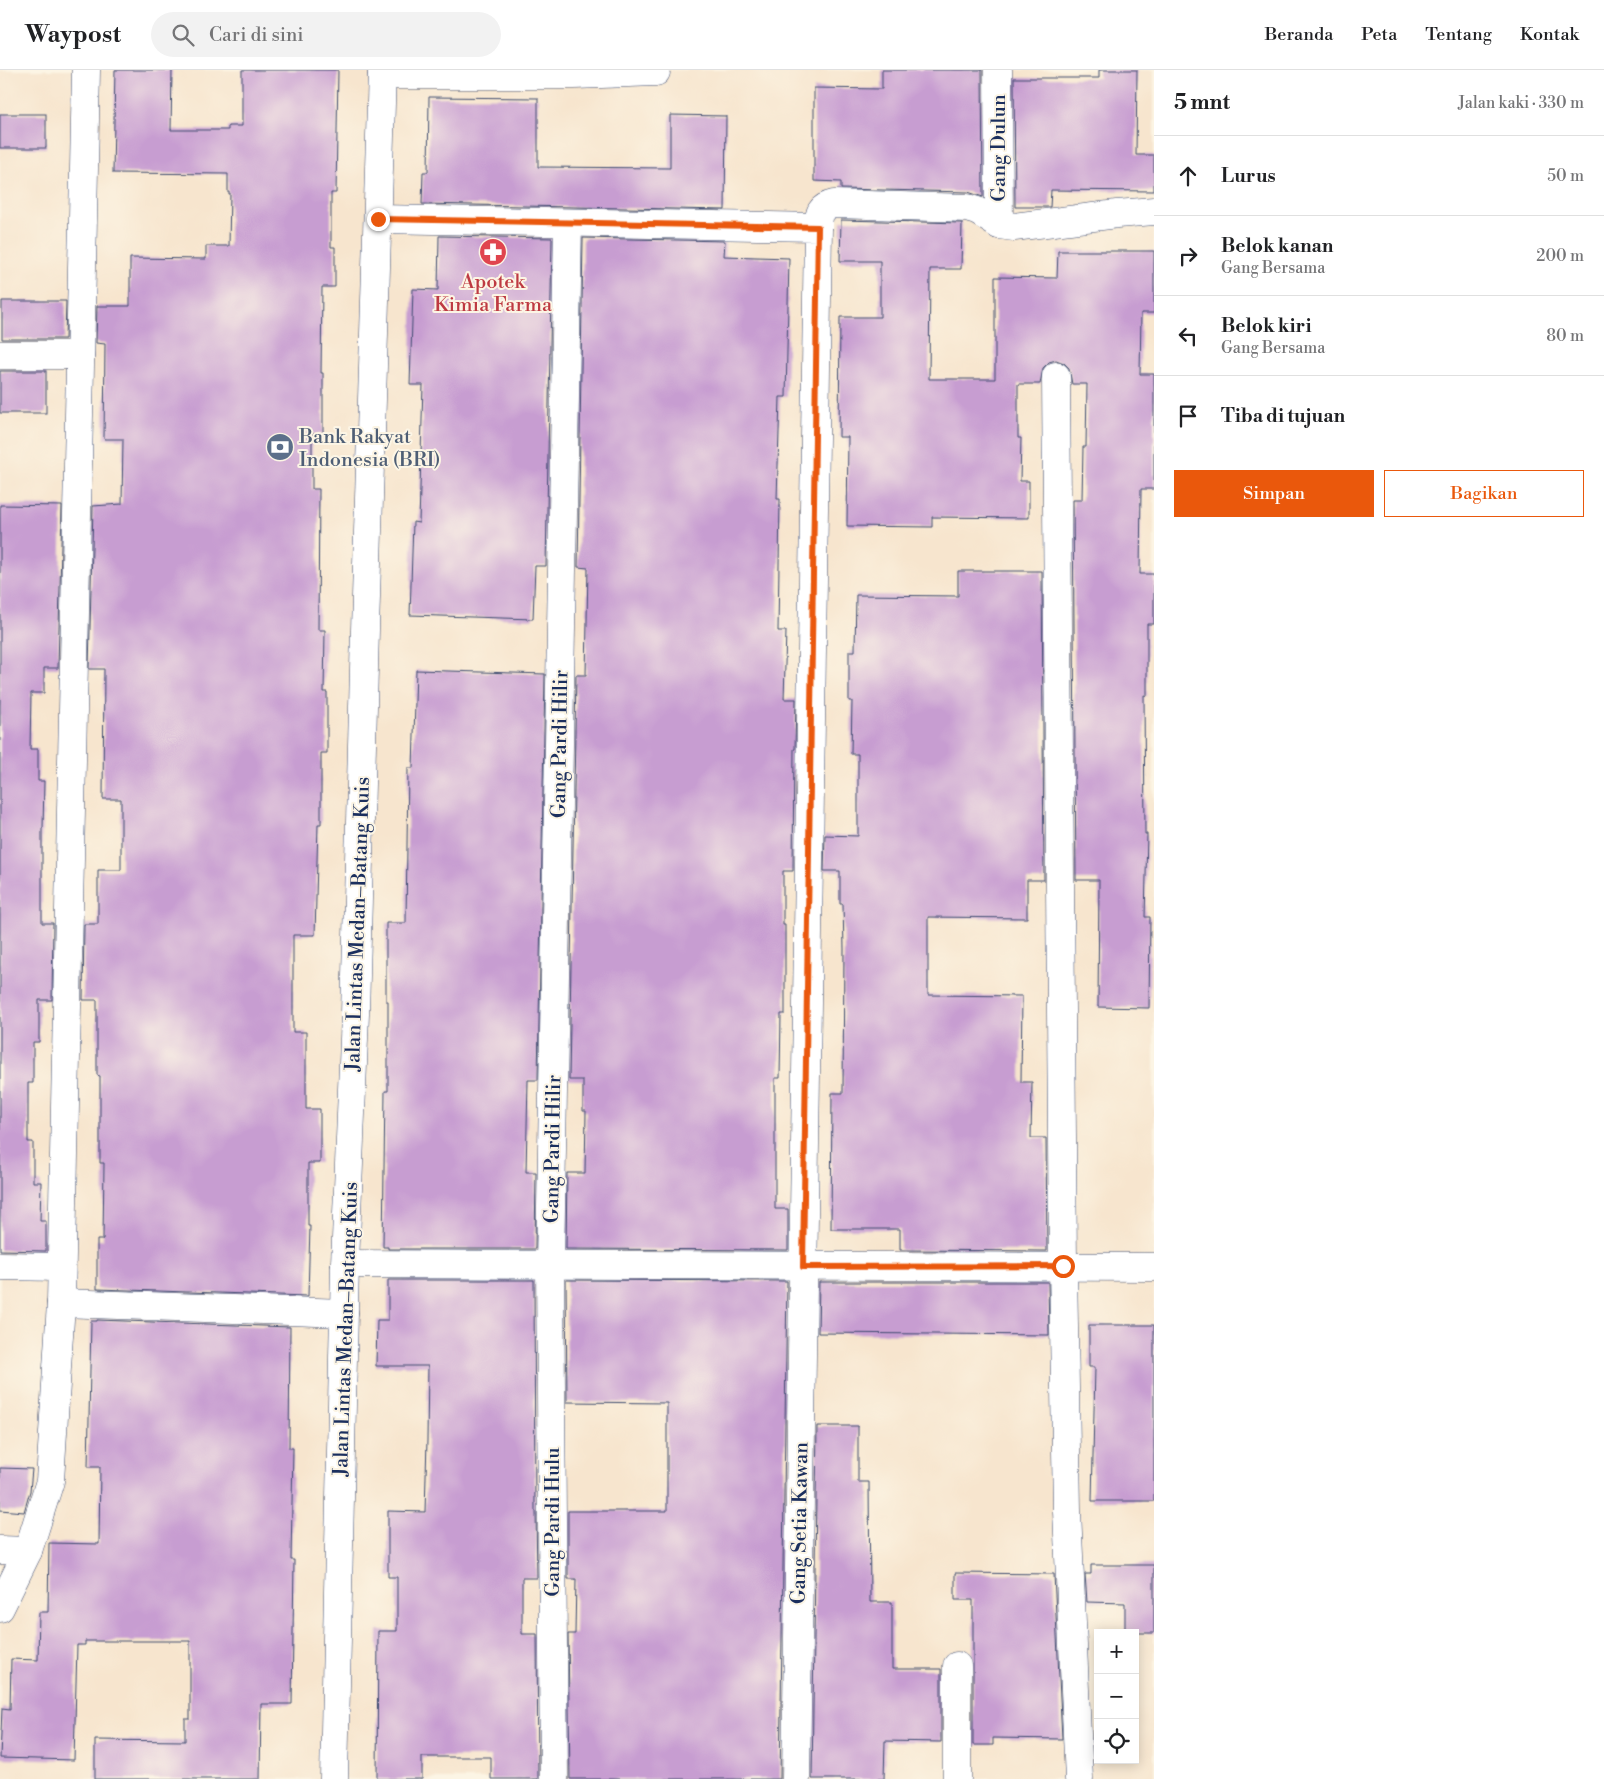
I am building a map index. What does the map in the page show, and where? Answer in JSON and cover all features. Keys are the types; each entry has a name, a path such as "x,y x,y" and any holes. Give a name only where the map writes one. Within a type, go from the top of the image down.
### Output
{"main road":[{"path":"0,1608 28,1551 50,1481 61,1303 86,70"},
{"name":"Gang Dulun","path":"998,70 999,225"},
{"path":"382,72 574,75 656,72"},
{"name":"Jalan Lintas Medan–Batang Kuis","path":"334,1779 344,1313 355,1014 382,72"},
{"path":"378,219 818,227 819,212 823,208 834,204 967,208 977,211 999,225 1014,227 1117,214 1154,212"},
{"name":"Gang Pardi Hilir","path":"550,1266 568,223"},
{"name":"Gang Setia Kawan","path":"796,1779 818,227"},
{"path":"0,356 80,355"},
{"path":"1056,376 1063,1266 1067,1511 1079,1779"},
{"path":"346,1264 1154,1267"},
{"path":"0,1266 61,1267"},
{"name":"Gang Pardi Hulu","path":"550,1266 554,1779"},
{"path":"61,1303 344,1313"},
{"path":"0,1550 28,1551"},
{"path":"957,1666 957,1779"}],"building":[{"path":"115,70 172,70 171,130 228,130 228,126 242,126 242,70 338,70 336,193 331,193 331,247 335,247 335,287 322,287 321,373 323,373 323,434 312,434 312,489 319,489 318,630 325,630 324,692 327,692 327,753 321,753 321,824 318,824 315,935 293,935 293,1032 306,1032 306,1109 320,1109 320,1163 308,1163 308,1226 310,1226 308,1296 97,1289 97,1240 103,1240 104,1163 100,1163 100,1076 97,1075 97,1000 83,1000 84,924 98,924 98,870 121,870 121,799 103,799 104,669 89,669 93,506 122,504 123,439 104,439 105,344 96,343 97,306 130,306 130,258 206,259 206,246 229,246 230,193 228,193 228,174 113,173"},
{"path":"882,70 982,70 983,197 968,192 841,189 841,182 814,181 814,88 882,89"},
{"path":"1099,70 1137,70 1136,155 1154,155 1154,191 1051,190 1050,207 1015,207 1014,78 1099,78"},
{"path":"429,97 538,98 538,167 670,168 670,115 726,116 725,210 422,204 423,172 428,172"},
{"path":"0,114 46,114 46,148 0,148"},
{"path":"841,220 962,223 961,269 930,269 929,379 995,379 995,277 1057,278 1058,251 1154,251 1154,313 1141,313 1140,374 1154,374 1154,489 1141,489 1140,574 1154,574 1154,624 1147,624 1147,696 1144,695 1145,834 1147,834 1145,917 1150,917 1149,1008 1098,1007 1099,880 1076,880 1073,500 1082,500 1083,447 1086,447 1087,384 1072,384 1069,368 1064,363 1056,360 1049,362 1043,368 1040,384 1018,384 1018,438 1021,438 1020,481 1029,481 1029,518 932,517 932,527 847,526 848,437 839,437 840,317 880,317 880,261 840,261"},
{"path":"439,236 552,238 546,566 535,566 533,619 410,615 413,522 419,523 423,385 410,385 413,289 438,290"},
{"path":"583,238 725,241 724,256 789,258 786,397 780,397 777,499 780,499 778,631 786,631 784,699 796,699 793,871 783,871 785,1014 781,1014 780,1078 775,1078 775,1209 788,1209 788,1250 566,1249 567,1173 585,1173 586,1111 583,1111 583,1080 569,1080 576,675 586,675 588,568 578,567"},
{"path":"2,301 66,301 65,339 2,339"},
{"path":"0,371 46,371 46,413 0,413"},
{"path":"0,505 62,506 58,668 44,668 44,693 31,693 30,749 38,749 38,781 44,781 42,923 53,923 52,1000 39,1000 39,1042 33,1042 33,1083 28,1083 28,1142 33,1142 33,1182 41,1182 40,1221 46,1221 46,1251 0,1250"},
{"path":"958,571 1042,571 1044,880 1027,880 1027,918 928,917 928,995 1022,996 1021,1082 1032,1082 1031,1138 1046,1138 1047,1251 900,1250 900,1229 831,1229 832,1093 843,1093 844,949 843,904 840,904 840,871 824,871 825,835 858,836 858,754 851,754 852,701 849,701 849,651 855,651 856,595 958,596"},
{"path":"416,670 545,674 538,1080 528,1080 526,1172 536,1172 535,1249 388,1249 388,1247 383,1247 385,1091 388,1091 386,923 406,923 408,768 413,768"},
{"path":"388,1280 534,1280 537,1578 522,1578 522,1634 537,1634 538,1779 491,1779 491,1757 422,1757 422,1779 377,1779 378,1631 397,1631 397,1577 388,1577 388,1511 425,1512 427,1440 428,1366 376,1366 377,1320 388,1320"},
{"path":"566,1280 787,1281 780,1779 570,1779 568,1634 575,1634 576,1579 568,1579 568,1511 667,1511 667,1403 567,1402"},
{"path":"819,1282 1048,1282 1049,1335 818,1333"},
{"path":"91,1321 290,1327 289,1448 293,1448 291,1560 294,1560 292,1704 261,1704 260,1779 95,1779 95,1740 185,1741 185,1719 190,1719 190,1641 85,1641 85,1645 77,1645 74,1760 0,1758 2,1708 10,1709 11,1659 38,1660 39,1612 48,1612 49,1543 99,1544 100,1467 88,1467"},
{"path":"1089,1325 1154,1325 1154,1501 1092,1501 1095,1367 1089,1367"},
{"path":"817,1426 858,1426 858,1482 869,1482 870,1602 892,1602 892,1669 941,1669 941,1742 885,1741 884,1779 812,1779"},
{"path":"0,1468 32,1469 30,1491 24,1512 0,1510"},
{"path":"1091,1565 1154,1565 1154,1633 1139,1633 1139,1629 1125,1629 1125,1603 1087,1602 1085,1574 1091,1574"},
{"path":"955,1573 1054,1574 1062,1739 993,1738 993,1745 973,1745 973,1600 955,1600"}],"place":[{"name":"Apotek Kimia Farma","path":"493,252"},
{"name":"Bank Rakyat Indonesia (BRI)","path":"280,447"}],"route":[{"path":"378,219 818,227 803,1267 1063,1266"}]}
